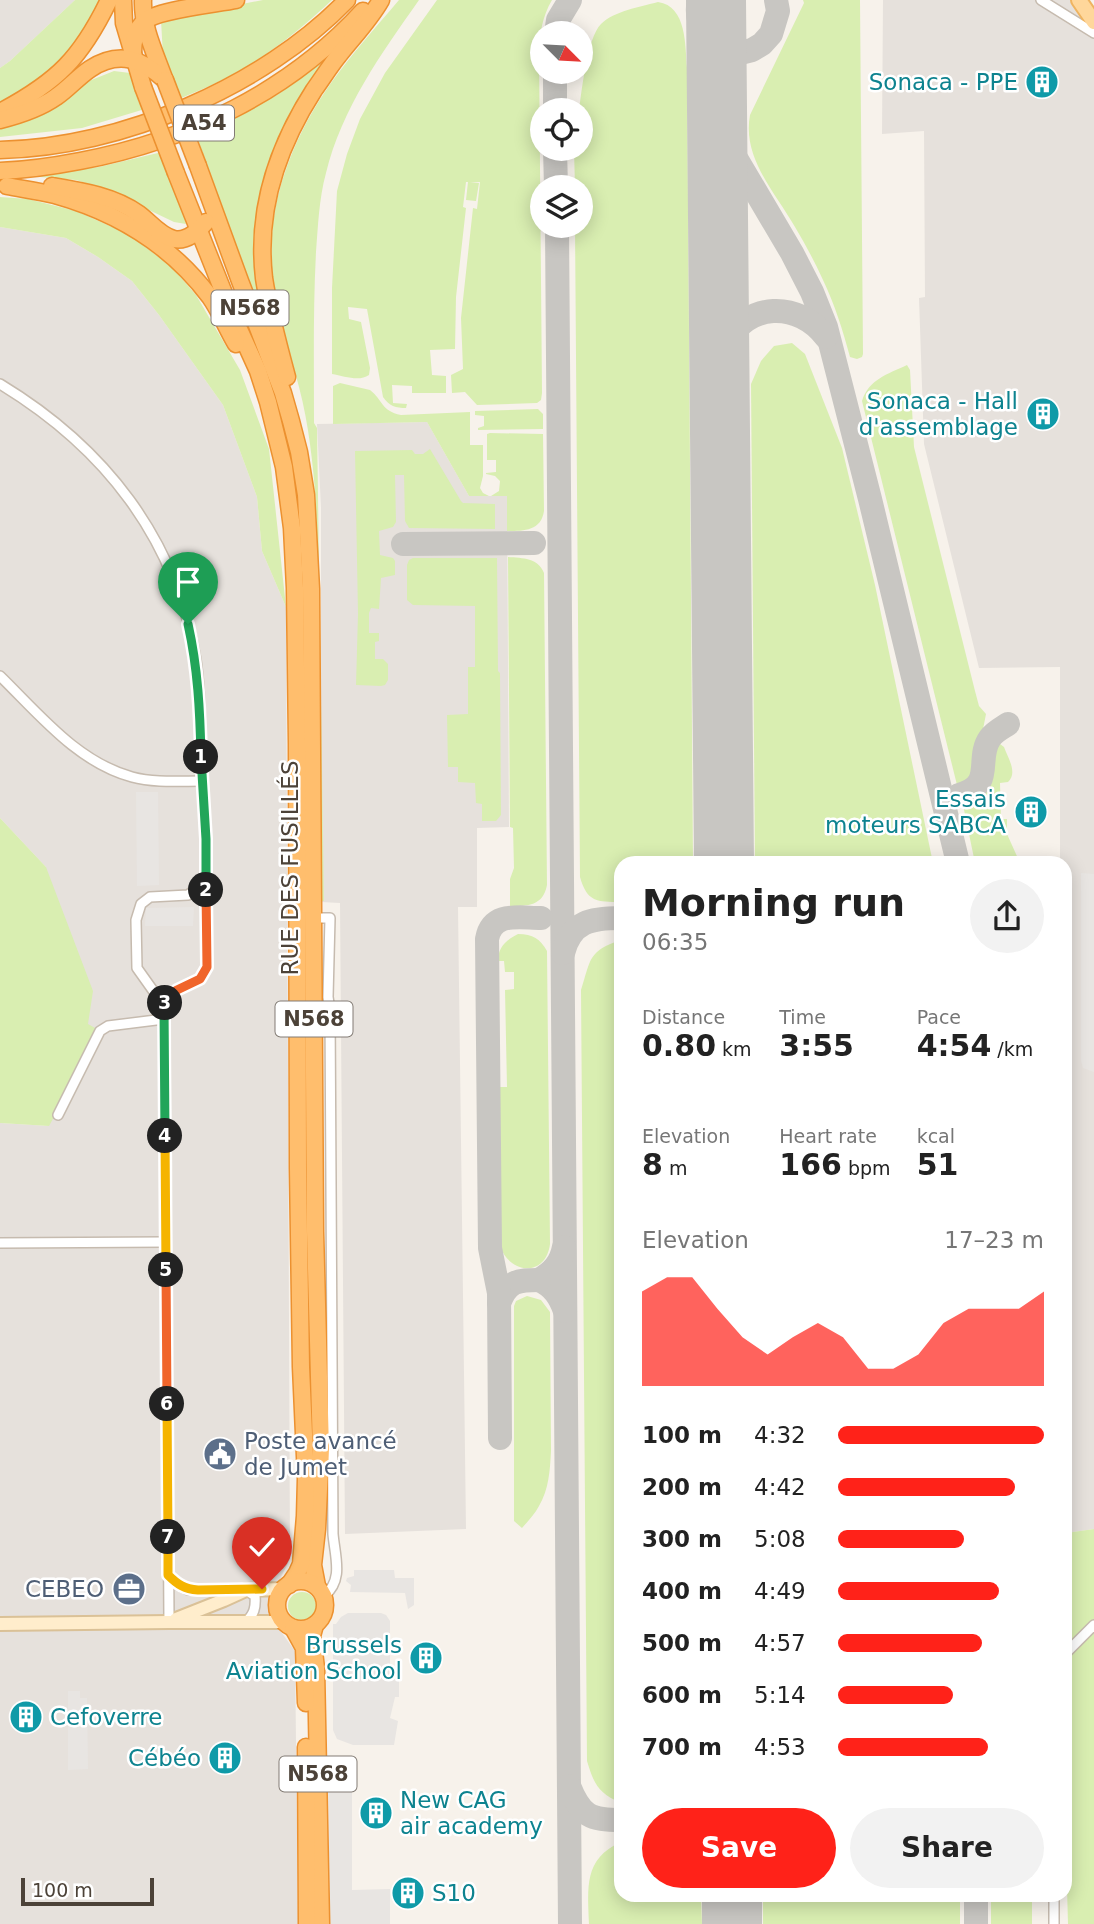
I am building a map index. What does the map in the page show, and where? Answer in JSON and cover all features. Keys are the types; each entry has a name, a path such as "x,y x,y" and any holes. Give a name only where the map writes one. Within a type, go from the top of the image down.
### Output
{"highway":[{"path":"0,112 30,96 69,64 87,41 109,0"},
{"name":"N568","path":"123,0 124,23 134,56"},
{"name":"N568","path":"143,0 148,36 165,80"},
{"path":"187,0 211,5"},
{"path":"134,56 137,32 144,20 158,14 236,0"},
{"name":"A54","path":"0,150 51,146 96,138 195,103 234,85 270,63 304,39 348,0"},
{"name":"A54","path":"2,181 145,146 245,103 283,81 327,46 373,0"},
{"path":"299,452 292,398 264,275 264,215 282,151 294,127 338,56 381,0"},
{"path":"0,120 36,109 56,97 92,67 107,61 134,56 165,80"},
{"name":"RUE DES FUSILLÉS","path":"134,56 142,87 258,371 277,438 289,501 295,588 300,1367 306,1479 301,1564 286,1587"},
{"name":"RUE DES FUSILLÉS","path":"165,80 283,393 299,452 306,495 321,918 316,1231 321,1449 313,1565 320,1591"},
{"path":"2,181 46,185 102,196 139,214 171,239 183,239 200,229 209,219 213,208"},
{"path":"2,181 53,194 111,215 144,234 170,255 211,298 238,348 277,438"},
{"path":"286,1587 294,1582 306,1581 320,1591"},
{"name":"N568","path":"286,1587 279,1595 278,1609 304,1648 307,1924"},
{"name":"N568","path":"320,1591 326,1603 325,1612 315,1625 312,1636 316,1668 321,1924"},
{"path":"289,1625 301,1629 315,1625"},
{"path":"316,1668 319,1674 323,1728 327,1734"}],"main road":[{"path":"1079,0 1094,22"}],"street":[{"path":"1041,0 1094,33"},
{"path":"0,384 55,421 92,454 131,501 158,546 180,596 196,660 206,839 207,967 200,979 177,990 164,1006 169,1622"},
{"path":"0,676 71,745 102,766 132,777 157,781 202,782"},
{"path":"164,1006 137,968 136,920 141,904 150,897 188,895 205,876"},
{"path":"320,1591 330,1591 337,1576 332,1534 330,1010 321,918"},
{"path":"58,1115 100,1031 108,1026 164,1019"},
{"path":"0,1243 165,1242"},
{"path":"168,1575 187,1590 286,1587"},
{"path":"169,1622 246,1590"},
{"path":"246,1590 255,1597 256,1605 254,1614 246,1622"},
{"path":"0,1624 246,1622 289,1625"},
{"path":"1072,1647 1094,1625"},
{"path":"1054,1902 1054,1924"}],"shaded area":[{"path":"0,0 75,0 0,68"},
{"path":"883,0 1070,0 1094,38 1094,1529 1072,1532 1072,856 1060,856 1060,667 979,668 924,444 919,298 925,297 924,131 882,134"},
{"path":"0,227 66,238 132,281 159,315 223,405 257,497 262,551 286,607 290,1559 269,1601 271,1618 295,1651 298,1924 0,1924 0,1123 49,1126 46,867 0,818"},
{"path":"427,422 469,496 507,496 509,827 477,828 477,907 458,907 466,1529 345,1534 340,903 321,902 321,508 317,424"},
{"path":"136,792 158,792 159,885 137,886"},
{"path":"1081,873 1094,874 1094,1072 1083,1068 1081,1061"},
{"path":"194,907 193,926 145,926 146,908"},
{"path":"354,1570 394,1570 395,1578 414,1578 414,1605 408,1609 405,1593 350,1592 351,1585 346,1581 354,1576"},
{"path":"348,1613 381,1613 390,1621 390,1670 399,1670 399,1697 395,1697 390,1718 398,1721 394,1745 353,1745 337,1739 333,1730 333,1624"},
{"path":"68,1691 80,1691 80,1698 87,1698 88,1769 68,1770"},
{"path":"328,1781 352,1782 352,1890 390,1889 390,1924 330,1924"}],"green space":[{"path":"75,0 109,0 52,84 0,110 0,68"},
{"path":"263,0 332,0 293,34 250,65 179,99 163,56 161,20"},
{"path":"399,0 419,0 364,82 342,126 324,183 318,223 314,295 314,423 317,428 324,901 321,901 316,503 305,416 275,292 271,252 273,226 284,175 304,127 339,72"},
{"path":"437,0 552,0 543,21 530,21 530,84 539,84 539,98 530,98 530,161 540,161 540,175 530,175 530,238 541,238 542,393 541,400 537,403 477,405 465,392 452,393 451,375 463,369 461,318 473,208 477,209 480,182 470,182 479,183 476,201 466,200 466,182 463,207 466,208 456,297 455,349 430,350 432,375 446,376 446,393 412,393 412,386 392,385 393,403 407,404 406,408 393,406 385,400 367,309 348,307 349,319 361,322 369,375 356,378 332,374 332,288 337,191 360,119 385,73"},
{"path":"803,0 860,0 863,354 857,359 850,357 835,308 820,273 799,233 762,174 751,146 750,115 804,3"},
{"path":"658,2 674,11 683,28 685,39 693,856 614,856 614,902 605,902 590,896 580,877 575,238 593,238 593,175 575,175 574,161 593,161 593,98 581,98 583,84 593,84 593,38 601,24 613,16"},
{"path":"322,63 325,65 306,94 256,248 256,284 270,338 197,137 277,95"},
{"path":"114,71 130,73 145,109 82,128 0,137 0,124 57,104 89,81"},
{"path":"162,152 182,203 186,224 174,222 107,190 76,180 28,176 99,167"},
{"path":"0,197 28,199 76,211 128,234 172,267 196,295 240,370 269,449 286,607 262,551 257,497 223,405 132,281 66,238 0,227"},
{"path":"792,343 805,354 842,448 875,585 932,856 755,856 751,384 761,361 774,346"},
{"path":"907,365 910,370 914,447 979,706 986,714 974,775 957,785 862,401 874,382"},
{"path":"340,383 370,390 386,408 401,415 470,412 470,445 483,445 483,476 480,488 489,496 469,496 427,422 333,424 333,386"},
{"path":"538,409 543,414 543,429 478,430 484,426 484,416 475,415 475,411"},
{"path":"487,434 543,434 544,511 539,523 531,528 507,531 507,496 491,496 499,491 500,481 495,476 486,474 496,472 496,460 487,460"},
{"path":"430,449 463,503 495,504 495,529 409,528 405,521 404,475 395,475 396,522 393,527 379,531 380,555 393,558 395,575 381,578 379,609 371,608 369,613 369,633 379,633 379,641 375,642 375,659 383,659 388,664 388,680 381,686 356,685 358,614 355,451 412,450 415,454 423,454"},
{"path":"508,557 534,562 544,573 547,885 538,901 517,906 510,906 510,879 514,868 513,828 510,827"},
{"path":"413,558 497,558 501,815 496,821 482,821 482,804 476,803 475,783 458,782 458,767 448,767 447,715 468,714 468,667 475,667 475,606 413,605 407,600 407,565"},
{"path":"1000,744 1004,747 1012,770 1008,782 1000,783 1001,819 1007,819 1007,834 1017,856 974,856 963,805 973,800 984,788 995,746"},
{"path":"0,818 46,867 93,991 88,1024 97,1029 58,1115 49,1126 0,1123"},
{"path":"518,934 536,938 547,951 550,1244 542,1262 527,1268 511,1263 500,1246 499,1087 507,1087 505,990 514,989 514,972 505,972 504,961 498,961 504,944"},
{"path":"614,943 614,1799 598,1787 587,1761 581,990 592,958 596,952"},
{"path":"527,1296 541,1300 550,1312 551,1451 545,1493 536,1512 522,1528 514,1521 514,1306 516,1301"},
{"path":"1094,1529 1094,1924 1068,1924 1067,1902 1072,1902 1072,1532"},
{"path":"302,1592 312,1596 316,1606 312,1616 302,1620 292,1616 288,1606 292,1596"},
{"path":"614,1846 614,1902 701,1902 702,1924 589,1924 590,1876 600,1857"},
{"path":"763,1902 960,1902 960,1924 763,1924"},
{"path":"991,1902 1032,1902 1032,1924 991,1924"}],"taxiway":[{"path":"558,21 570,0"},
{"path":"699,0 700,24 717,59"},
{"path":"776,0 778,11 771,34 752,50 732,55 720,69 720,131 792,253 826,327 956,856"},
{"path":"555,84 555,98"},
{"path":"555,161 556,175"},
{"path":"557,238 570,1924"},
{"path":"720,389 724,350 735,331 746,320 773,311 788,312 815,325 826,337"},
{"path":"403,544 534,543"},
{"path":"959,795 977,785 990,738 1008,724"},
{"path":"500,1438 499,1293 490,1248 487,939 494,924 500,920 516,917 541,918"},
{"path":"563,953 571,934 577,928 592,921 614,918"},
{"path":"564,1247 556,1266 539,1280 556,1293 565,1311"},
{"path":"499,1303 506,1290 514,1283 539,1280"},
{"path":"569,1786 578,1804 588,1814 601,1819 614,1820"},
{"path":"976,1902 976,1924"}],"runway":[{"path":"716,0 724,856"},
{"path":"732,1902 732,1924"}],"place":[{"name":"Sonaca - PPE","path":"1042,82"},
{"name":"Sonaca - Hall d'assemblage","path":"1043,414"},
{"name":"Essais moteurs SABCA","path":"1031,812"},
{"name":"Poste avancé de Jumet","path":"220,1454"},
{"name":"CEBEO","path":"129,1589"},
{"name":"Brussels Aviation School","path":"426,1658"},
{"name":"Cefoverre","path":"26,1717"},
{"name":"Cébéo","path":"225,1758"},
{"name":"New CAG air academy","path":"376,1813"},
{"name":"S10","path":"408,1893"}],"route":[{"path":"188,624 196,660 200,701 206,839 207,967 200,979 177,990 164,1006 168,1575 187,1590 262,1589"}]}
